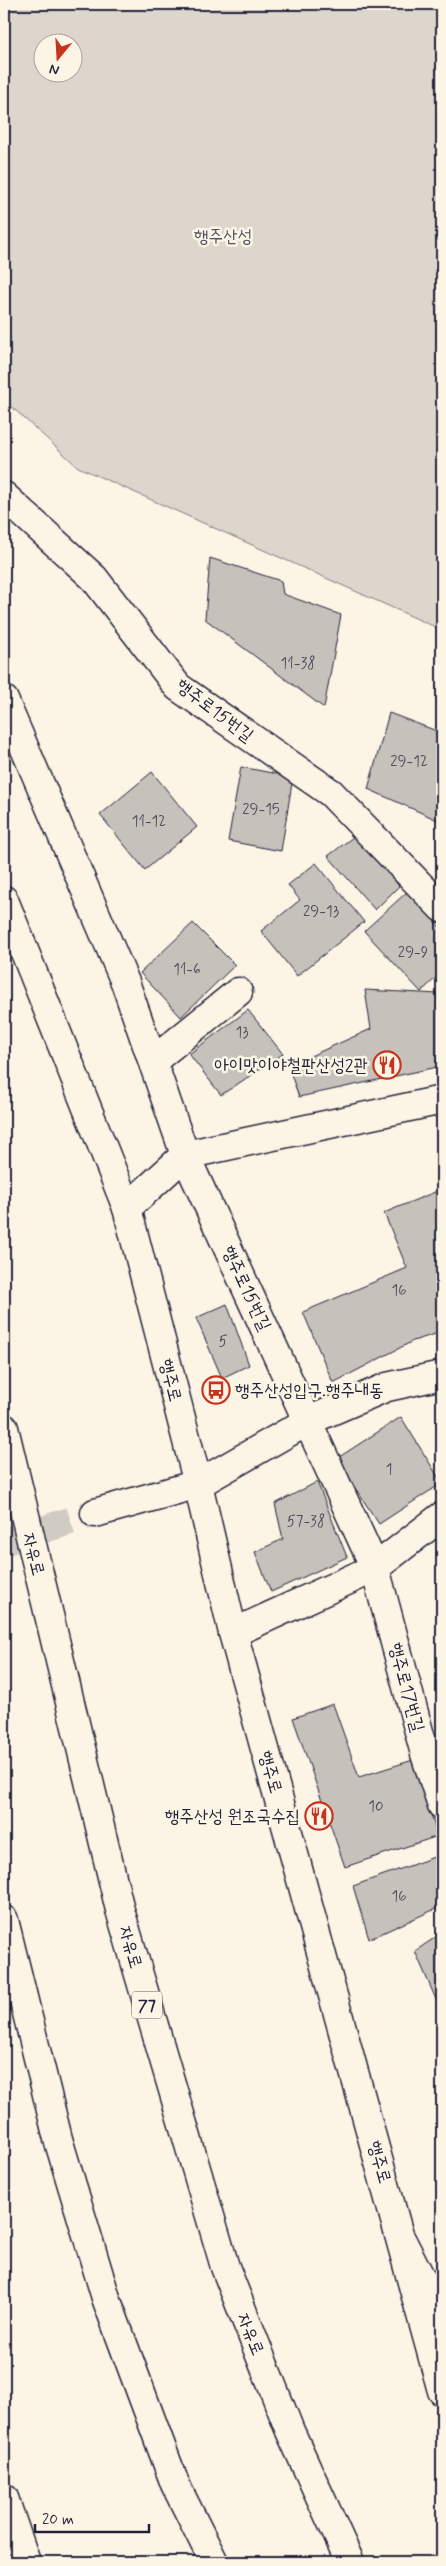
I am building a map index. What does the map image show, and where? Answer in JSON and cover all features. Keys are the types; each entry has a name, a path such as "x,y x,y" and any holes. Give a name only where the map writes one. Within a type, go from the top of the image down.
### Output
{"main road":[{"name":"행주로15번길","path":"4,496 94,578 178,688 331,793 442,908"},
{"name":"행주로15번길","path":"4,700 126,982 185,1155 308,1421"},
{"name":"행주로","path":"4,900 127,1208 198,1484 233,1634 442,2391"},
{"path":"153,1061 238,992"},
{"path":"127,1208 185,1155 442,1100"},
{"path":"95,1513 198,1484 308,1421 387,1387 442,1375"},
{"name":"행주로17번길","path":"308,1421 375,1568 425,1754 442,1805"},
{"name":"자유로","path":"4,1428 120,1910 225,2267 290,2431 350,2562"},
{"path":"233,1634 375,1568 442,1516"},
{"path":"4,1920 58,2139 106,2298 175,2484 214,2562"},
{"path":"401,2239 442,2320"},
{"path":"4,2498 26,2562"}],"green space":[{"name":"행주산성","path":"4,4 442,4 442,630 78,467 4,400"}],"building":[{"path":"210,558 281,581 283,594 341,615 324,708 205,619"},
{"path":"389,713 442,733 442,822 368,789"},
{"path":"241,767 293,777 281,851 228,841"},
{"path":"152,772 197,827 145,870 100,815"},
{"path":"357,834 399,886 375,910 328,856"},
{"path":"316,863 364,922 297,976 261,931 300,900 288,885"},
{"path":"407,892 442,929 442,972 421,992 364,931"},
{"path":"193,923 235,965 181,1017 140,973"},
{"path":"365,990 439,994 442,1006 442,1066 299,1097 288,1066 371,1029"},
{"path":"248,1010 283,1054 221,1095 189,1054"},
{"path":"442,1189 442,1332 413,1341 333,1383 303,1312 407,1268 384,1213"},
{"path":"227,1304 249,1365 222,1378 196,1318"},
{"path":"401,1417 442,1483 379,1524 336,1459"},
{"path":"317,1482 347,1557 271,1592 255,1552 283,1539 275,1504"},
{"path":"333,1704 359,1777 413,1760 438,1836 345,1867 293,1718"},
{"path":"434,1857 442,1884 442,1906 369,1939 353,1886"},
{"path":"442,1933 442,2001 438,2004 415,1951"}],"tunnel":[{"path":"4,1542 95,1513"}],"place":[{"name":"아이맛이야철판산성2관","path":"387,1065"},
{"name":"행주산성입구.행주내동","path":"216,1390"},
{"name":"행주산성 원조국수집","path":"319,1816"}]}
